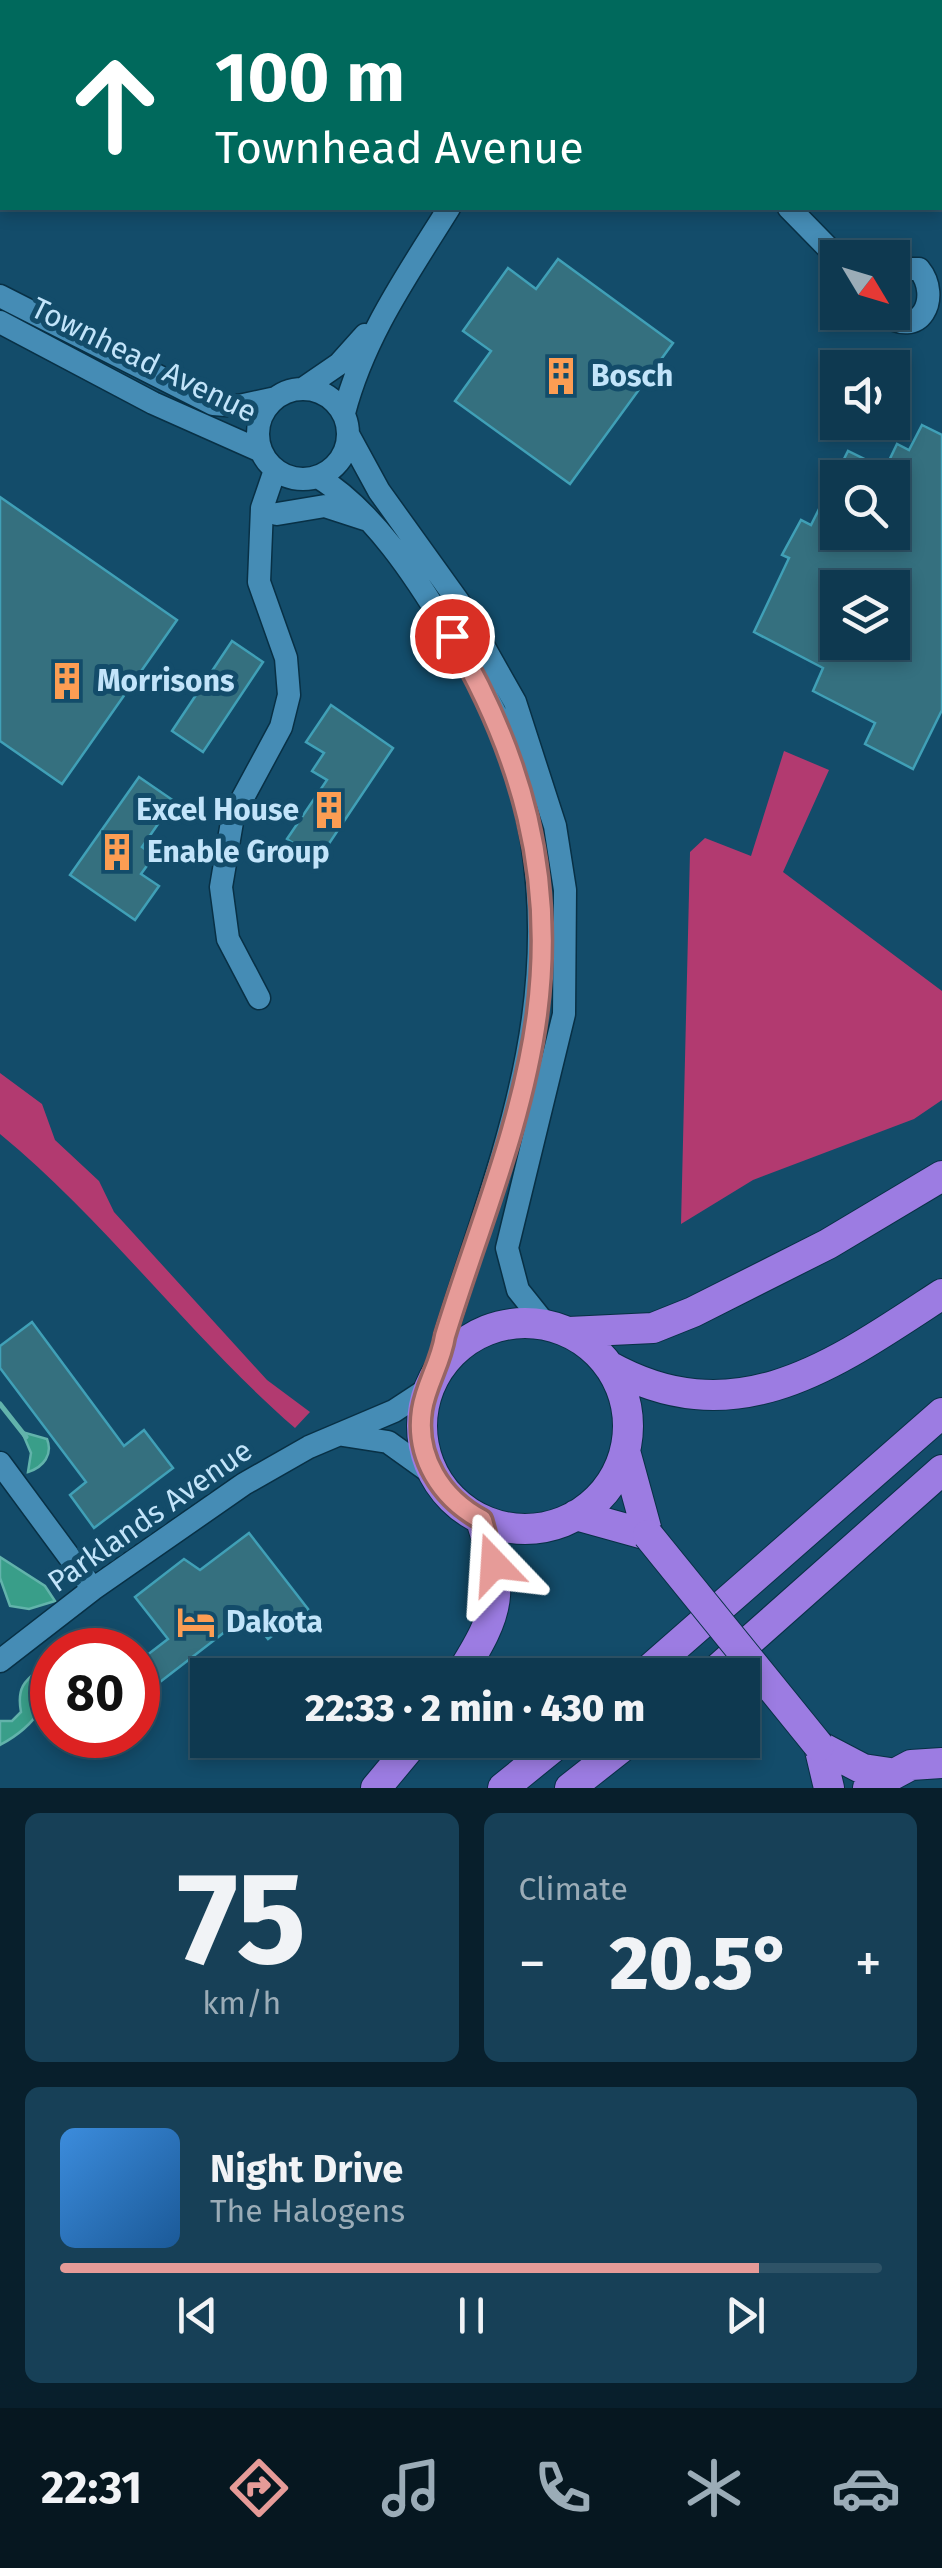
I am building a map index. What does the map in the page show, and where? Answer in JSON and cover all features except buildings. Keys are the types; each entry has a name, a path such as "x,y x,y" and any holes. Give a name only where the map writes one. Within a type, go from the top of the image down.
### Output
{"highway":[{"path":"625,1451 607,1488 576,1515 558,1524 520,1529 482,1520 454,1502 434,1475 421,1432 435,1377 454,1351 487,1330 526,1322 557,1328 653,1328 828,1244 942,1176"},
{"path":"557,1328 609,1366 645,1386 676,1394 726,1396 776,1388 819,1370 942,1294"},
{"path":"609,1366 626,1406 625,1451 648,1535 819,1746 878,1780 942,1763"},
{"path":"663,1658 942,1413"},
{"path":"730,1658 942,1470"},
{"path":"576,1515 648,1535"},
{"path":"470,1658 492,1620 496,1602 494,1564 482,1520"},
{"path":"819,1746 830,1788"},
{"path":"376,1788 401,1758"},
{"path":"502,1788 540,1758"},
{"path":"570,1788 608,1758"}],"street":[{"path":"449,210 378,322 354,374 344,413 349,436 380,491 458,601 506,684 536,760 555,826 565,890 564,1014 507,1248 518,1290 557,1328"},
{"path":"792,210 820,240"},
{"path":"910,269 920,269 932,282 934,300 926,316 910,324"},
{"name":"Townhead Avenue","path":"0,296 213,404 239,406 276,398"},
{"name":"Townhead Avenue","path":"0,322 268,461"},
{"path":"259,998 228,938 221,888 233,816 281,727 289,695 286,658 258,582 268,461 259,422 276,398 304,388 338,364 378,322"},
{"path":"304,388 327,395 344,413"},
{"path":"261,535 311,478 340,462 349,436"},
{"path":"268,461 348,497 438,613 504,732 526,804 540,902 537,1013 527,1067 435,1377"},
{"path":"277,514 325,506 368,520"},
{"name":"Parklands Avenue","path":"0,1661 93,1588 267,1470 394,1411 435,1377"},
{"path":"343,1434 388,1442 434,1475"},
{"path":"0,1463 93,1588"}],"shaded area":[{"path":"784,751 829,770 783,872 942,991 942,1100 914,1119 753,1180 681,1224 690,852 705,838 751,856"},
{"path":"0,1073 42,1104 55,1140 99,1181 114,1212 267,1380 310,1412 295,1428 220,1356 77,1205 0,1134"},
{"path":"22,1432 47,1439 49,1445 46,1459 28,1472 31,1453"},
{"path":"0,1557 45,1586 55,1601 29,1609 10,1606 0,1578"},
{"path":"30,1677 30,1723 0,1745 0,1721 12,1721 21,1712 23,1686"}],"waterway":[{"path":"0,1404 26,1437"}],"place":[{"name":"Bosch","path":"561,376"},
{"name":"Morrisons","path":"67,681"},
{"name":"Excel House","path":"329,810"},
{"name":"Enable Group","path":"117,852"},
{"name":"Dakota","path":"196,1622"}],"route":[{"path":"452,636 510,749 526,804 540,902 537,1013 527,1067 445,1336 440,1366 422,1410 425,1454 434,1475 454,1502 482,1520 494,1564"}]}
